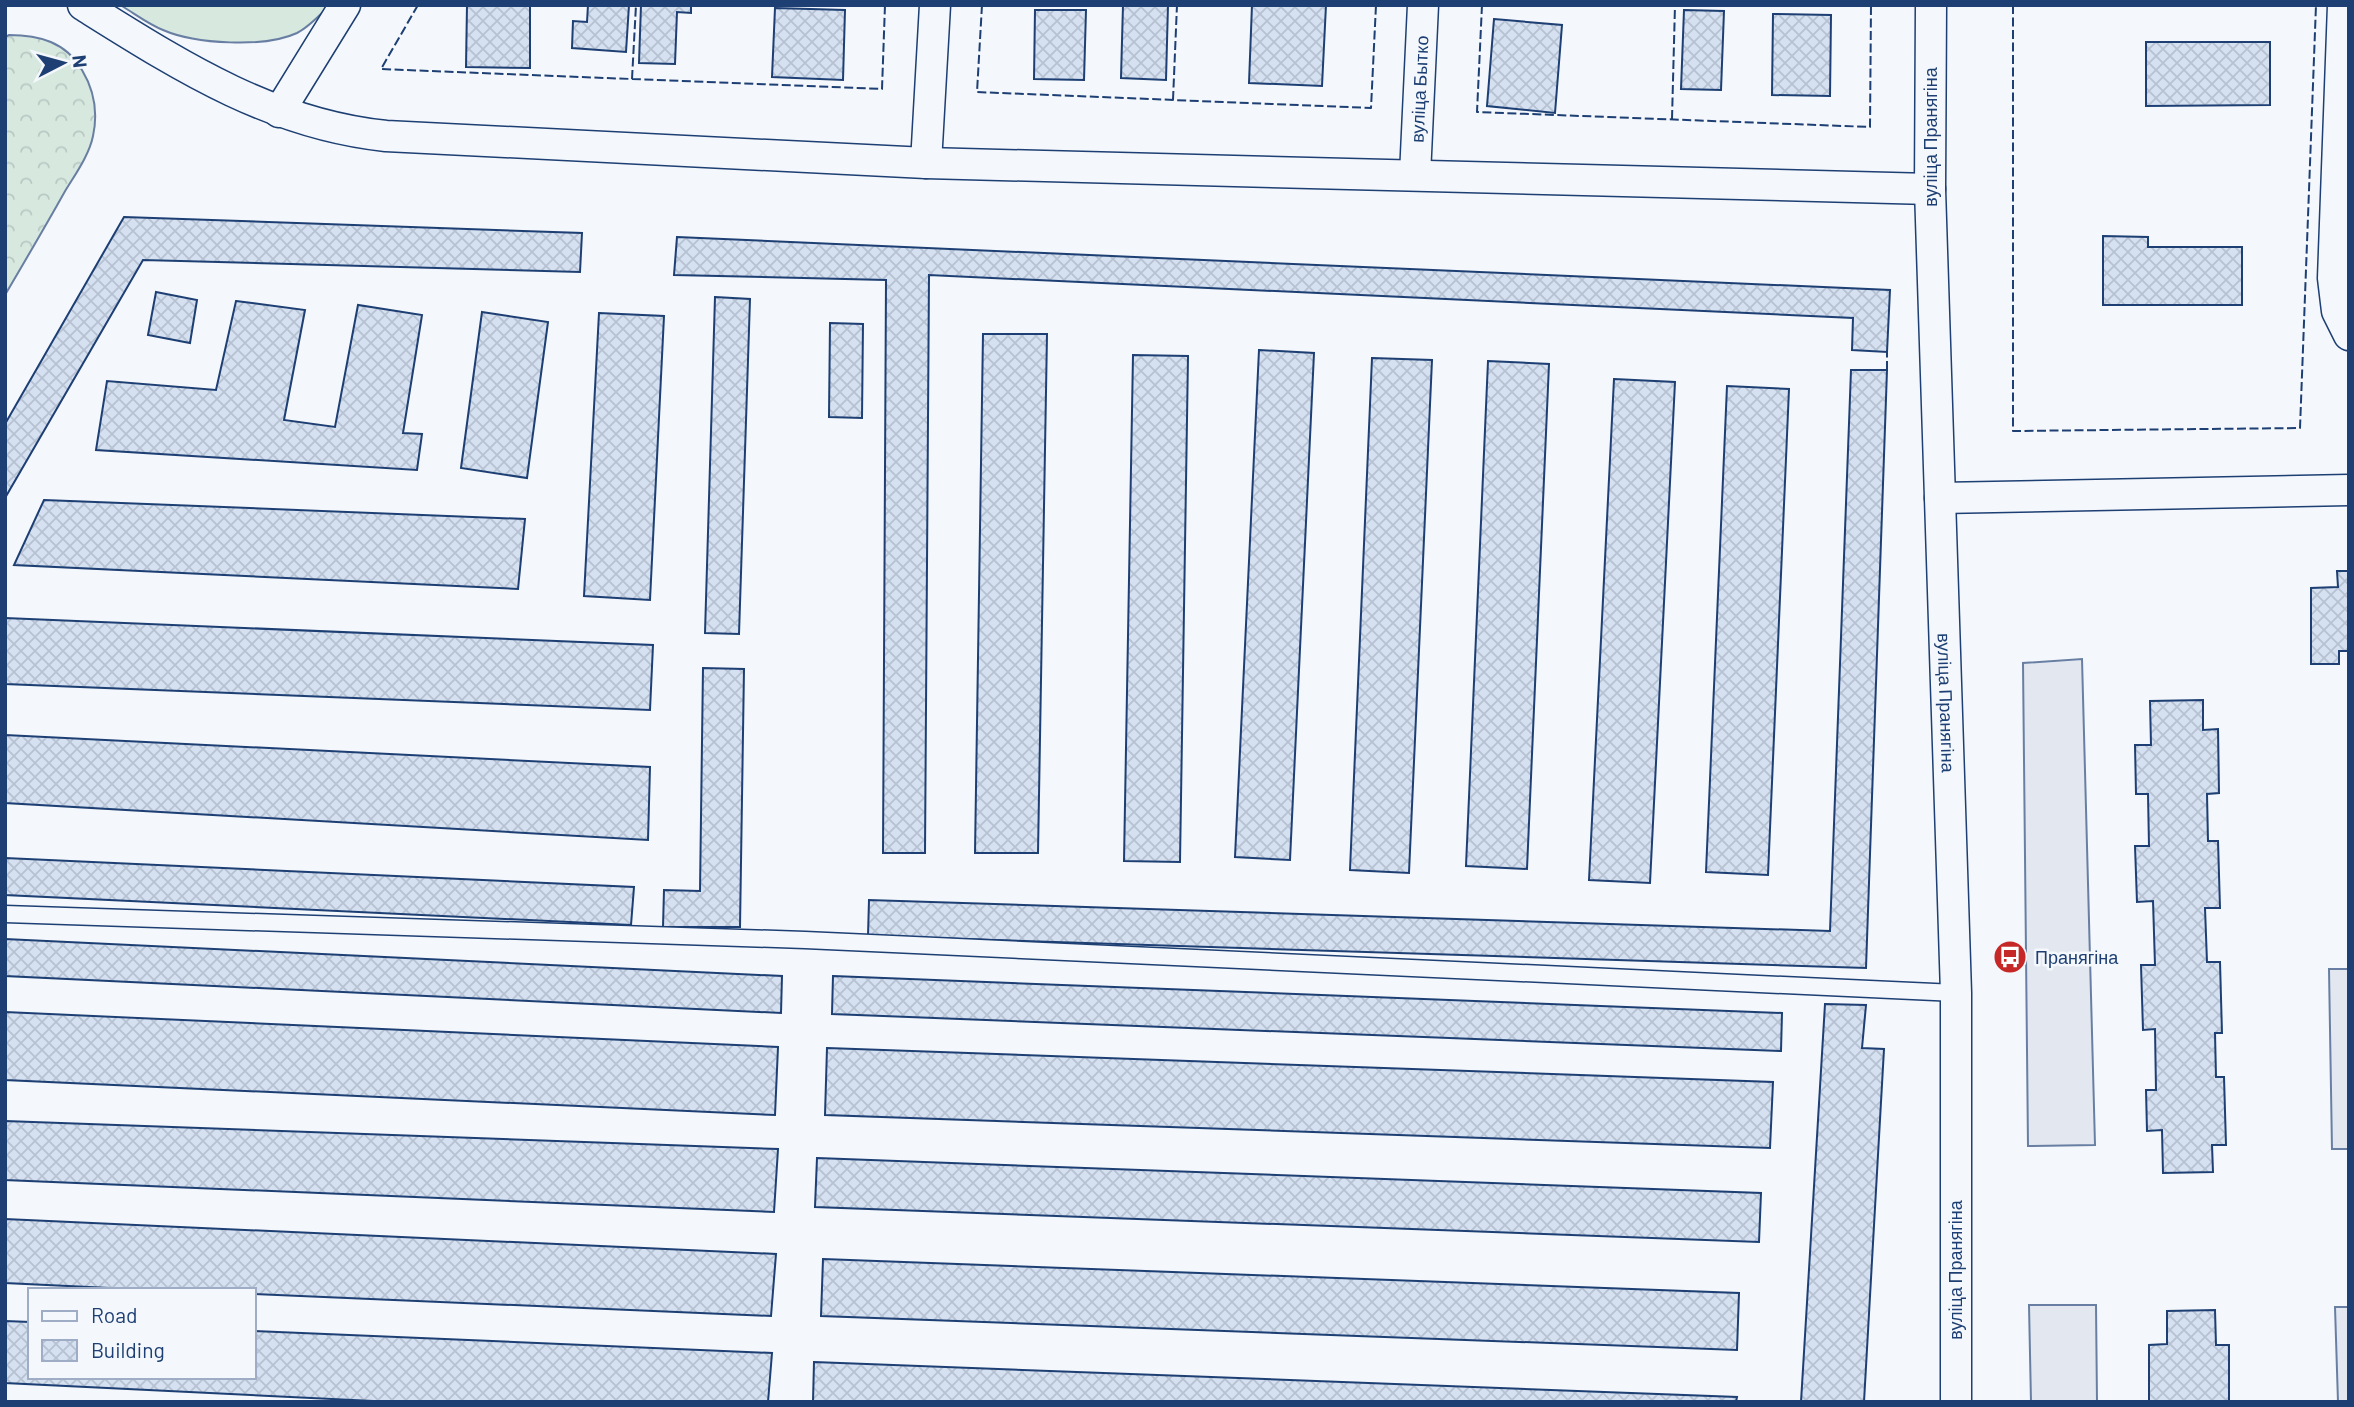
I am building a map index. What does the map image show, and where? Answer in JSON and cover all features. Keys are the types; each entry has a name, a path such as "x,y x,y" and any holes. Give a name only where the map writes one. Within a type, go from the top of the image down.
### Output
{"street":[{"path":"83,5 174,62 279,112 330,129 386,136 926,163 1930,189"},
{"path":"279,112 345,5"},
{"path":"926,163 935,5"},
{"name":"вуліца Бытко","path":"1415,175 1423,5"},
{"name":"вуліца Пранягіна","path":"1931,5 1930,189 1956,993 1956,1402"},
{"path":"2343,5 2333,278 2337,311 2349,335"},
{"path":"1940,498 2349,490"}],"lane":[{"path":"5,914 819,941 1956,993"}],"green space":[{"path":"120,5 330,5 297,33 267,41 230,42 177,35 152,25"},
{"path":"9,35 51,42 76,60 89,86 95,119 93,136 85,158 5,295 5,37"}],"shaded area":[{"path":"2082,659 2095,1145 2028,1146 2023,663"},
{"path":"2329,969 2349,969 2349,1149 2332,1149"},
{"path":"2029,1305 2096,1305 2097,1402 2031,1402"},
{"path":"2335,1307 2349,1307 2349,1402 2338,1402"}],"building":[{"path":"467,5 530,5 530,68 466,67"},
{"path":"588,5 629,5 626,52 572,48 573,21 587,22"},
{"path":"641,5 691,5 691,13 677,12 675,64 639,63"},
{"path":"1123,5 1168,5 1166,80 1121,78"},
{"path":"1252,5 1326,5 1322,86 1249,83"},
{"path":"775,8 845,10 843,80 772,77"},
{"path":"1035,10 1086,10 1084,80 1034,79"},
{"path":"1684,10 1724,11 1721,90 1681,89"},
{"path":"1773,14 1831,15 1830,96 1772,95"},
{"path":"1494,19 1562,25 1555,113 1487,106"},
{"path":"2146,42 2270,42 2270,105 2146,106"},
{"path":"124,217 582,233 580,272 143,260 5,498 5,424"},
{"path":"2103,236 2148,237 2148,247 2242,247 2242,305 2103,305"},
{"path":"677,237 1890,290 1887,352 1852,350 1853,318 929,275 925,853 883,853 886,280 674,275"},
{"path":"156,292 197,300 190,343 148,335"},
{"path":"715,297 750,299 739,634 705,633"},
{"path":"236,301 305,310 284,420 335,427 358,305 422,315 403,433 422,434 417,470 96,450 107,381 216,390"},
{"path":"482,312 548,322 527,478 461,468"},
{"path":"599,313 664,316 650,600 584,596"},
{"path":"830,323 863,324 862,418 829,417"},
{"path":"983,334 1047,334 1038,853 975,853"},
{"path":"1259,350 1314,353 1290,860 1235,857"},
{"path":"1133,355 1188,356 1180,862 1124,861"},
{"path":"1372,358 1432,360 1409,873 1350,870"},
{"path":"1488,361 1549,364 1527,869 1466,866"},
{"path":"1851,370 1887,370 1866,968 868,936 869,900 1830,931"},
{"path":"1614,379 1675,382 1650,883 1589,880"},
{"path":"1727,386 1789,389 1768,875 1706,872"},
{"path":"44,500 525,519 518,589 14,565"},
{"path":"2337,571 2349,571 2349,651 2339,651 2339,664 2311,664 2311,588 2338,587"},
{"path":"5,618 653,645 650,710 5,684"},
{"path":"703,668 744,669 740,927 663,927 664,890 700,891"},
{"path":"2203,700 2203,730 2218,729 2219,793 2207,794 2208,841 2218,841 2220,908 2205,908 2207,962 2220,962 2222,1033 2215,1033 2216,1077 2224,1077 2226,1145 2212,1145 2213,1172 2163,1173 2162,1130 2147,1131 2146,1090 2156,1090 2155,1029 2143,1030 2141,965 2155,965 2153,901 2137,902 2135,846 2149,846 2148,794 2136,794 2135,745 2151,745 2150,701"},
{"path":"5,735 650,767 648,840 5,803"},
{"path":"5,858 634,887 631,925 5,895"},
{"path":"5,939 782,976 781,1013 5,976"},
{"path":"833,976 1782,1013 1781,1051 832,1014"},
{"path":"1825,1004 1866,1005 1862,1048 1884,1049 1864,1402 1801,1402"},
{"path":"5,1012 778,1047 775,1115 5,1080"},
{"path":"827,1048 1773,1082 1770,1148 825,1115"},
{"path":"5,1121 778,1149 774,1212 5,1180"},
{"path":"817,1158 1761,1193 1759,1242 815,1207"},
{"path":"5,1219 776,1254 771,1316 256,1294 256,1288 110,1288 5,1283"},
{"path":"823,1259 1739,1293 1737,1350 821,1316"},
{"path":"2215,1310 2216,1345 2229,1345 2229,1402 2149,1401 2149,1345 2167,1344 2167,1311"},
{"path":"5,1321 28,1322 28,1379 256,1379 256,1331 772,1353 768,1402 394,1402 5,1383"},
{"path":"814,1362 1737,1397 1736,1402 813,1402"}],"fence":[{"path":"418,5 381,69 882,89 885,5"},
{"path":"632,79 636,5"},
{"path":"982,5 977,92 1371,108 1376,5"},
{"path":"1173,100 1177,5"},
{"path":"1482,5 1477,112 1870,127 1871,5"},
{"path":"1672,119 1675,5"},
{"path":"2013,5 2013,431 2300,428 2316,5"},
{"path":"1887,352 1887,370"}],"place":[{"name":"Пранягіна","path":"2010,957"}]}
